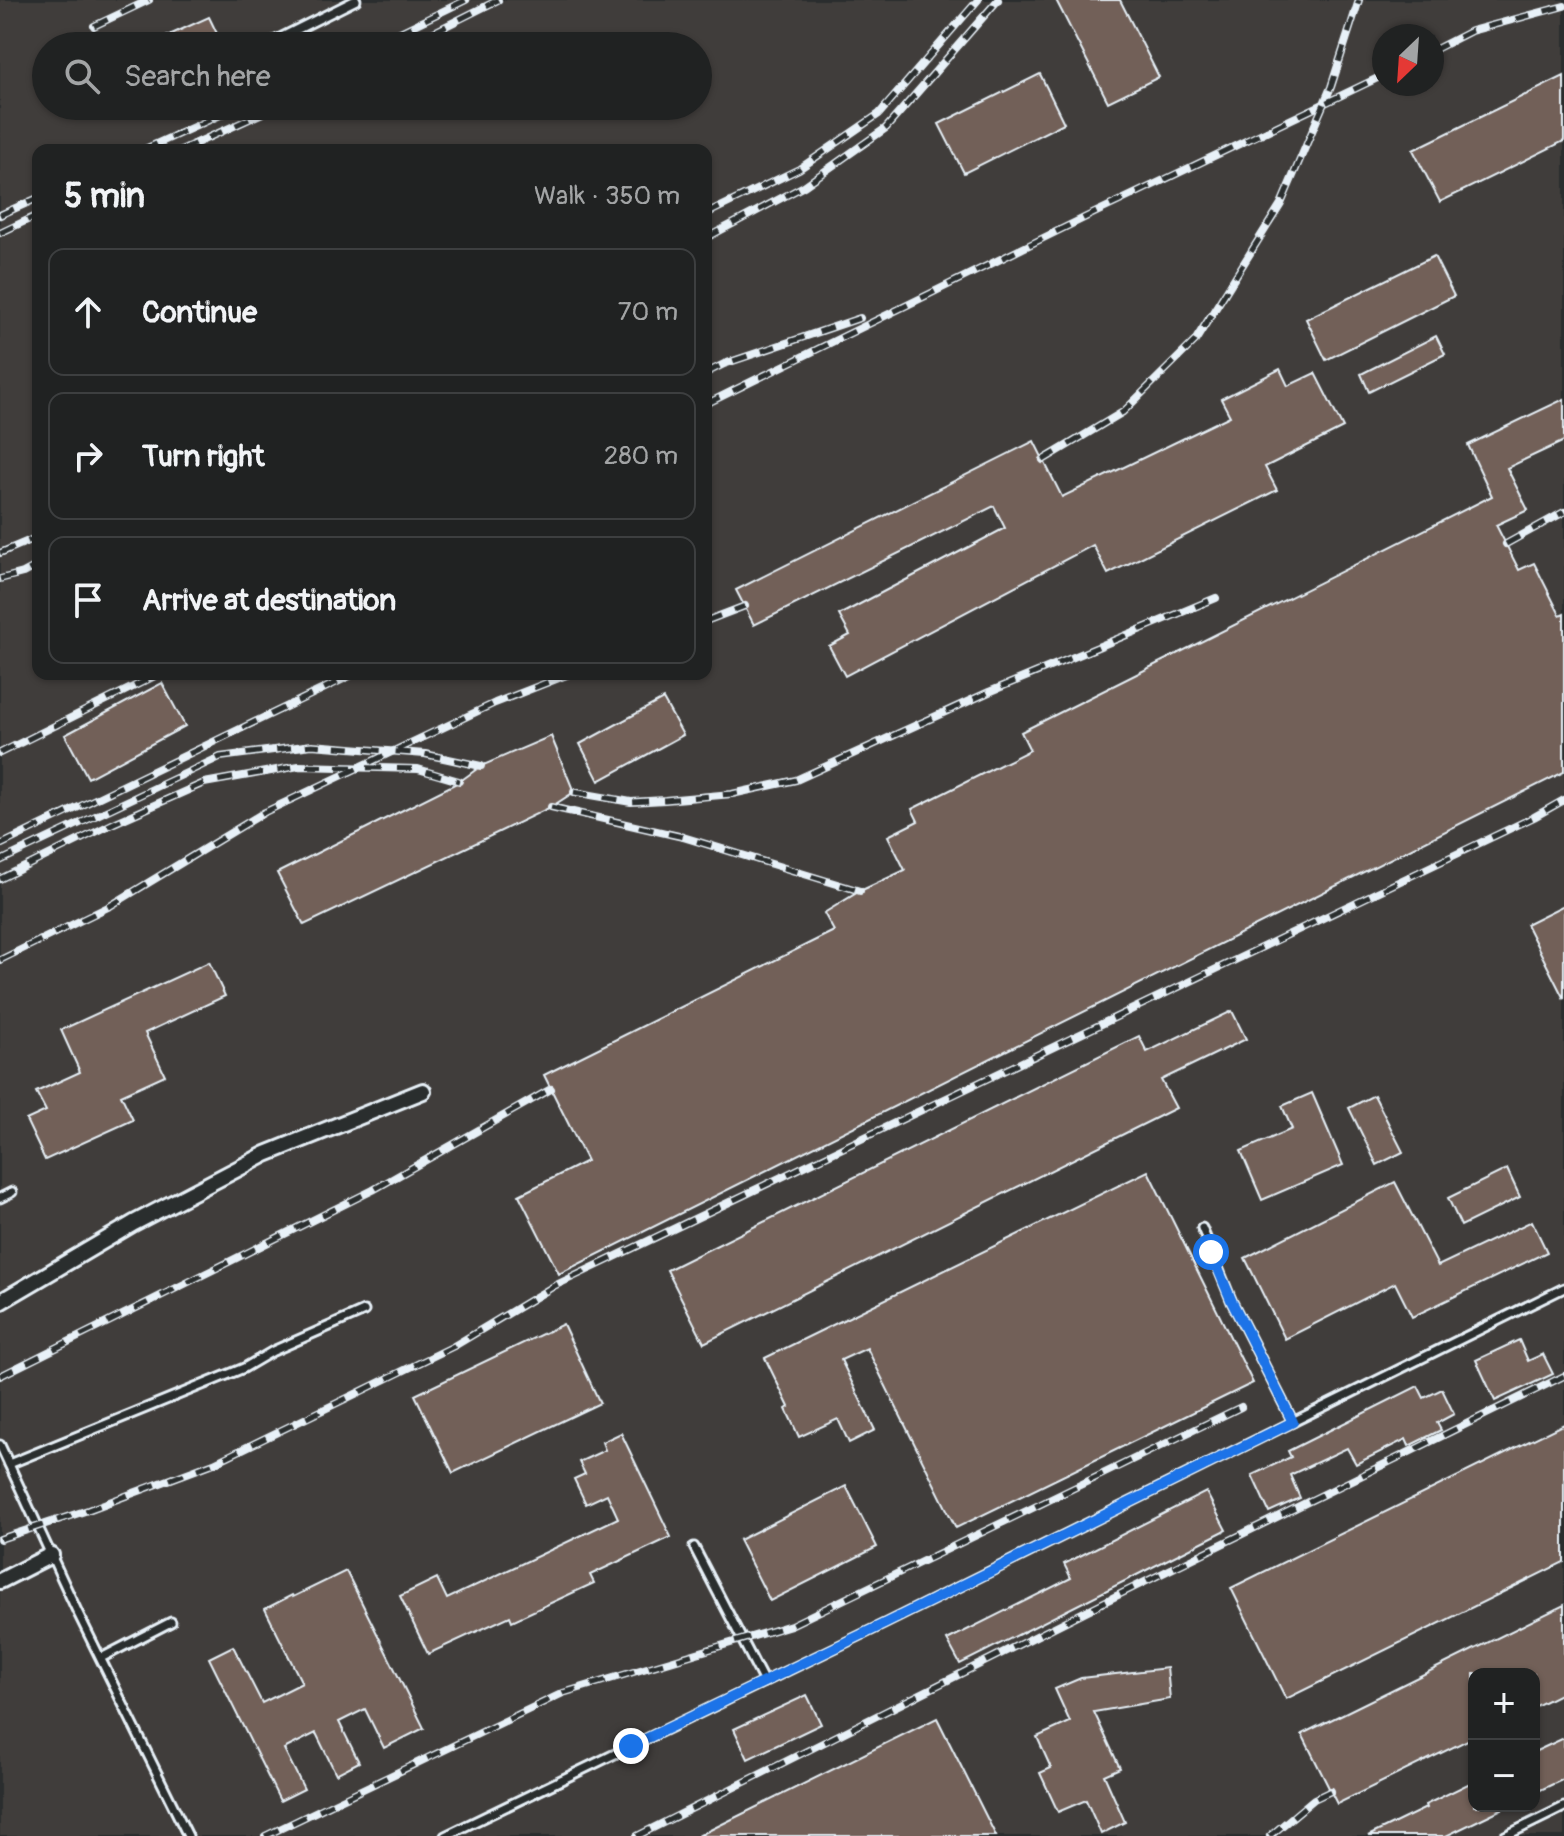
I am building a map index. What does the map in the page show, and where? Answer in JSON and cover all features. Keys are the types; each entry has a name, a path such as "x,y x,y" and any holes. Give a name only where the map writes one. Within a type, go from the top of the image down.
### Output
{"street":[{"path":"0,1302 134,1223 266,1154 423,1091"},
{"path":"0,1581 51,1555"}],"lane":[{"path":"292,32 356,0"},
{"path":"0,1198 12,1192"},
{"path":"1202,1228 1232,1302 1293,1422"},
{"path":"445,1836 1564,1288"},
{"path":"9,1464 244,1368 273,1351 364,1311"},
{"path":"0,1445 188,1836"},
{"path":"694,1547 764,1682"},
{"path":"101,1658 171,1622"},
{"path":"1505,1836 1564,1807"}],"shaded area":[{"path":"0,0 1564,0 1564,1836 0,1836"}],"building":[{"path":"1056,0 1120,0 1159,77 1108,102"},
{"path":"209,17 216,32 176,32"},
{"path":"1040,74 1064,123 964,173 939,124"},
{"path":"1564,76 1564,141 1440,202 1413,150"},
{"path":"1434,256 1454,296 1326,360 1306,319"},
{"path":"1436,336 1445,354 1369,392 1361,374"},
{"path":"1280,369 1288,386 1315,373 1343,428 1265,467 1277,490 1108,574 1093,545 845,676 829,646 850,635 839,615 1005,528 994,506 754,625 736,590 1034,441 1062,497 1230,416 1221,399"},
{"path":"1564,399 1564,441 1507,468 1528,510 1496,525 1519,570 1534,563 1560,615 1564,613 1564,772 559,1274 519,1195 587,1161 544,1075 834,931 824,913 860,891 905,870 888,836 918,821 912,809 1030,750 1021,732 1492,496 1468,445"},
{"path":"162,683 185,726 88,778 65,735"},
{"path":"663,699 683,735 599,781 580,744"},
{"path":"551,736 574,792 551,807 304,925 277,873 459,782 481,766"},
{"path":"1564,905 1564,999 1526,924"},
{"path":"209,962 225,996 145,1033 165,1075 121,1095 133,1120 45,1160 26,1120 46,1111 36,1092 80,1072 61,1030"},
{"path":"1232,1011 1246,1039 1161,1080 1176,1108 704,1343 667,1270 1139,1036 1147,1052"},
{"path":"1312,1093 1343,1165 1262,1200 1241,1151 1292,1129 1282,1106"},
{"path":"1374,1095 1403,1152 1377,1165 1349,1108"},
{"path":"1507,1169 1520,1197 1461,1226 1448,1198"},
{"path":"1148,1171 1253,1383 956,1528 867,1348 841,1360 875,1430 849,1443 838,1419 799,1437 786,1409 789,1407 765,1358"},
{"path":"1395,1182 1438,1266 1532,1221 1547,1252 1412,1317 1395,1283 1285,1339 1245,1258"},
{"path":"563,1324 600,1403 453,1473 415,1395"},
{"path":"1519,1340 1528,1361 1543,1354 1553,1374 1495,1401 1476,1360"},
{"path":"1418,1386 1424,1398 1442,1389 1454,1414 1437,1423 1441,1430 1409,1446 1406,1439 1356,1464 1347,1448 1290,1475 1300,1498 1269,1512 1252,1475 1291,1457 1288,1451"},
{"path":"1564,1424 1564,1562 1286,1699 1231,1588"},
{"path":"621,1433 671,1537 590,1575 594,1583 512,1621 510,1616 428,1654 400,1596 437,1578 447,1599 618,1518 607,1494 586,1504 574,1479 585,1474 579,1462 605,1450 602,1442"},
{"path":"846,1486 877,1547 770,1601 739,1540"},
{"path":"1206,1492 1226,1530 960,1664 947,1640 1071,1578 1064,1564"},
{"path":"346,1571 424,1728 384,1748 365,1709 339,1722 359,1762 336,1774 316,1733 284,1749 304,1789 280,1801 209,1658 233,1646 262,1703 302,1683 265,1609"},
{"path":"1564,1605 1564,1692 1540,1704 1540,1668 1468,1668 1468,1740 1337,1804 1302,1734"},
{"path":"1167,1668 1170,1699 1094,1712 1120,1768 1104,1775 1125,1822 1101,1834 1086,1800 1058,1812 1040,1773 1051,1768 1037,1737 1070,1722 1055,1689 1081,1678"},
{"path":"807,1695 821,1724 748,1759 734,1729"},
{"path":"937,1718 996,1836 698,1836"},
{"path":"1564,1738 1564,1779 1540,1790 1540,1749"},
{"path":"1468,1784 1468,1812 1496,1812 1446,1836 1368,1836 1426,1808 1425,1805"}],"railway":[{"path":"94,26 149,0"},
{"path":"400,32 466,0"},
{"path":"434,32 498,0"},
{"path":"712,211 799,169 879,114 978,0"},
{"path":"712,235 804,186 886,128 998,0"},
{"path":"1043,460 1123,412 1195,341 1281,204 1331,87 1359,0"},
{"path":"1444,45 1471,31 1564,6"},
{"path":"712,401 1372,81"},
{"path":"156,144 209,120"},
{"path":"194,144 247,120"},
{"path":"0,215 32,201"},
{"path":"0,233 32,218"},
{"path":"712,370 860,318"},
{"path":"1506,544 1564,512"},
{"path":"0,553 32,540"},
{"path":"0,579 32,568"},
{"path":"574,792 631,802 732,794 796,780 989,692 1216,598"},
{"path":"712,619 745,606"},
{"path":"0,753 147,680"},
{"path":"0,845 342,680"},
{"path":"0,960 110,906 265,812 495,703 554,680"},
{"path":"0,861 220,757 312,745 425,754 481,766"},
{"path":"0,879 204,783 299,766 418,769 459,781"},
{"path":"0,1539 214,1463 454,1346 554,1286 1564,800"},
{"path":"551,807 683,837 860,891"},
{"path":"0,1376 373,1190 551,1089"},
{"path":"637,1836 1564,1376"},
{"path":"265,1836 563,1693 791,1625 1241,1407"},
{"path":"1270,1836 1314,1799 1331,1791"}],"route":[{"path":"631,1746 1293,1422 1232,1302 1211,1252"}]}
